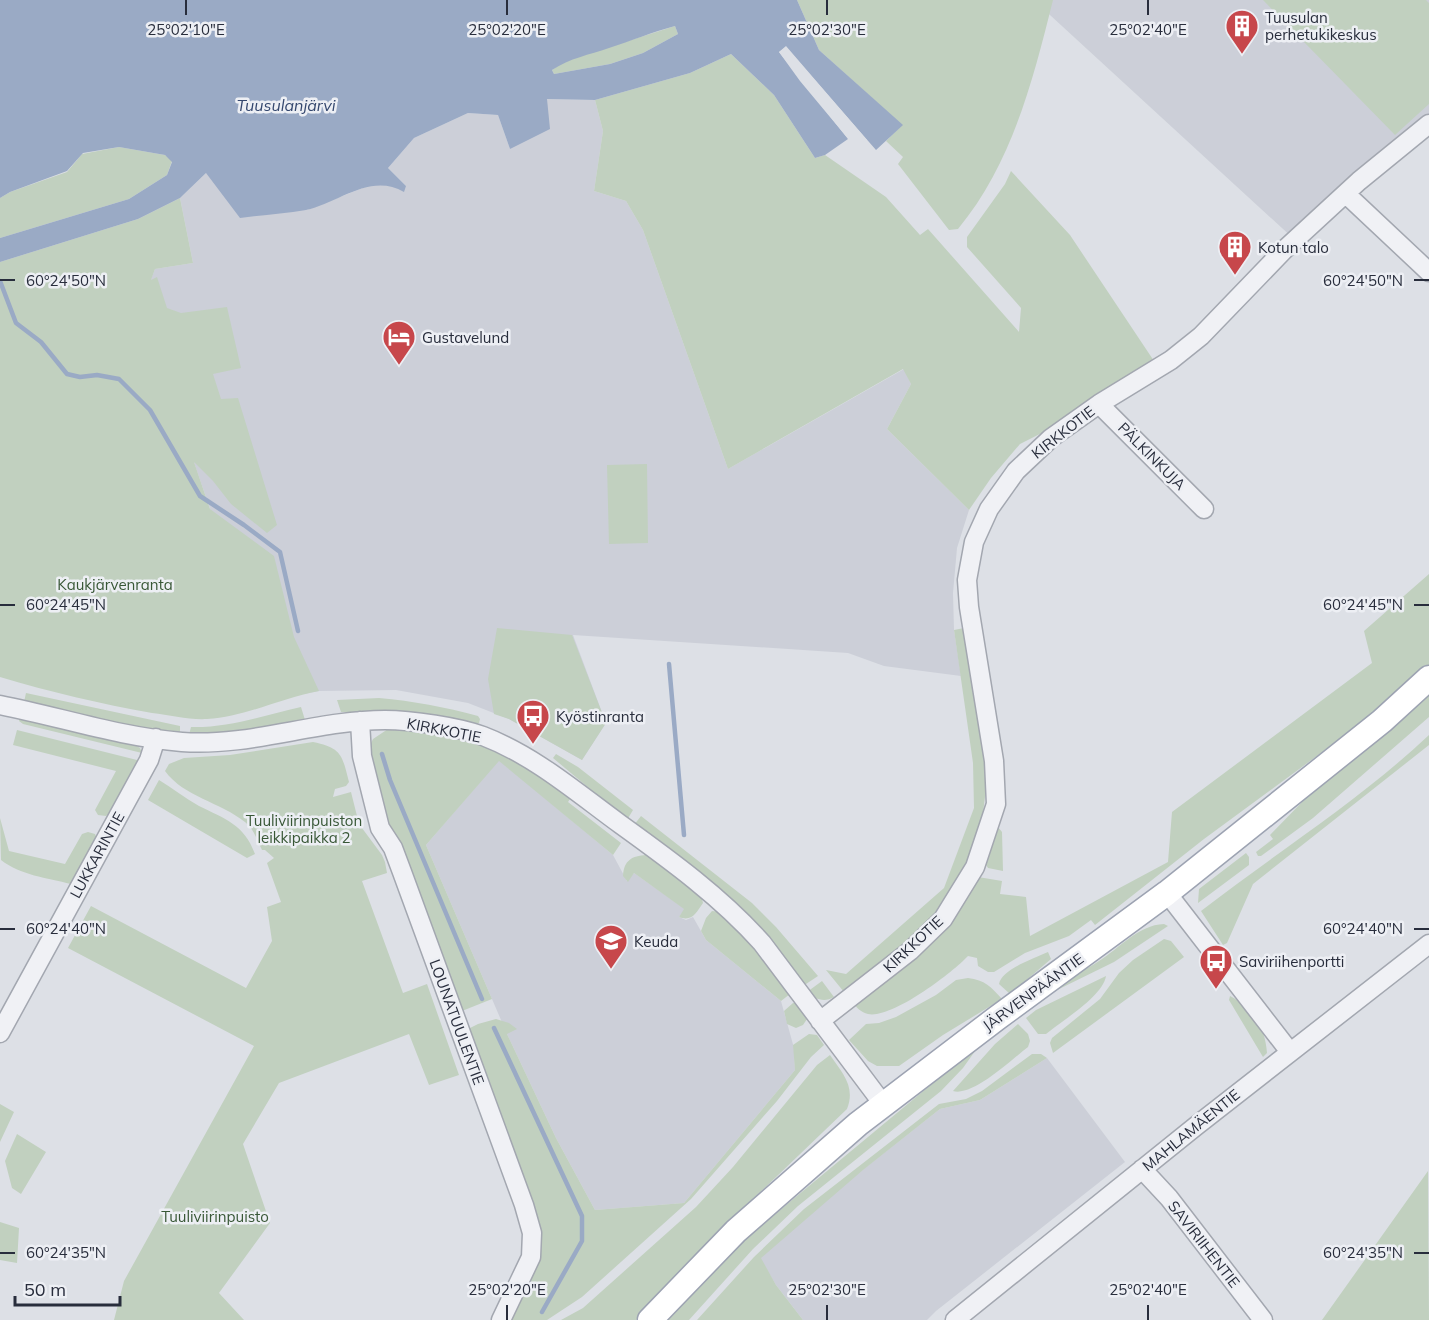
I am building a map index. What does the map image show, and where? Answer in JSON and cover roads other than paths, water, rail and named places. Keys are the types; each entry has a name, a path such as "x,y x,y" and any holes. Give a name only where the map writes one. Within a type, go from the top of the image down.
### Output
{"main road":[{"name":"JÄRVENPÄÄNTIE","path":"650,1320 736,1231 883,1104 1167,893 1382,721 1429,678"}],"street":[{"name":"KIRKKOTIE","path":"820,1021 910,951 942,919 975,867 996,804 994,761 969,607 967,580 974,542 989,509 1016,471 1051,438 1099,404 1170,360 1201,336 1267,266 1359,181 1429,124"},
{"path":"1346,194 1429,272"},
{"name":"PÄLKINKUJA","path":"1099,404 1204,509"},
{"name":"KIRKKOTIE","path":"0,705 120,733 184,742 228,741 360,721 414,722 482,735 543,766 645,842 740,919 762,943 883,1104"},
{"name":"LOUNATUULENTIE","path":"360,721 362,756 380,828 393,848 524,1205 532,1233 531,1257 501,1320"},
{"name":"LUKKARINTIE","path":"0,1033 149,760 156,738"},
{"path":"1167,893 1290,1052"},
{"name":"MAHLAMÄENTIE","path":"955,1320 1142,1169 1429,944"},
{"name":"SAVIRIIHENTIE","path":"1142,1169 1169,1198 1263,1320"}],"water":[{"name":"Tuusulanjärvi","path":"0,0 797,0 819,50 903,125 876,150 786,47 779,52 848,139 825,155 815,158 774,95 731,54 690,73 595,100 547,99 550,129 510,149 498,115 468,113 414,138 388,168 406,186 404,192 379,185 355,191 306,210 240,218 206,173 180,198 138,219 0,262 0,238 129,199 167,175 172,162 165,155 119,147 83,153 67,171 10,192 0,198","holes":["675,26 678,34 643,53 610,64 554,74 552,70 573,60 666,28"]}],"waterway":[{"path":"0,281 16,323 41,342 67,374 80,377 97,375 119,379 150,410 200,496 280,552 298,631"},
{"path":"669,664 684,835"},
{"path":"382,754 390,780 482,999"},
{"path":"494,1028 582,1216 582,1241 542,1312"}],"place":[{"name":"Tuusulan perhetukikeskus","path":"1242,55"},
{"name":"Kotun talo","path":"1235,276"},
{"name":"Gustavelund","path":"399,366"},
{"name":"Kyöstinranta","path":"533,745"},
{"name":"Keuda","path":"611,970"},
{"name":"Saviriihenportti","path":"1216,990"}],"park label":[{"name":"Kaukjärvenranta","path":"115,584"},
{"name":"Tuuliviirinpuiston leikkipaikka 2","path":"304,828"},
{"name":"Tuuliviirinpuisto","path":"215,1216"}]}
